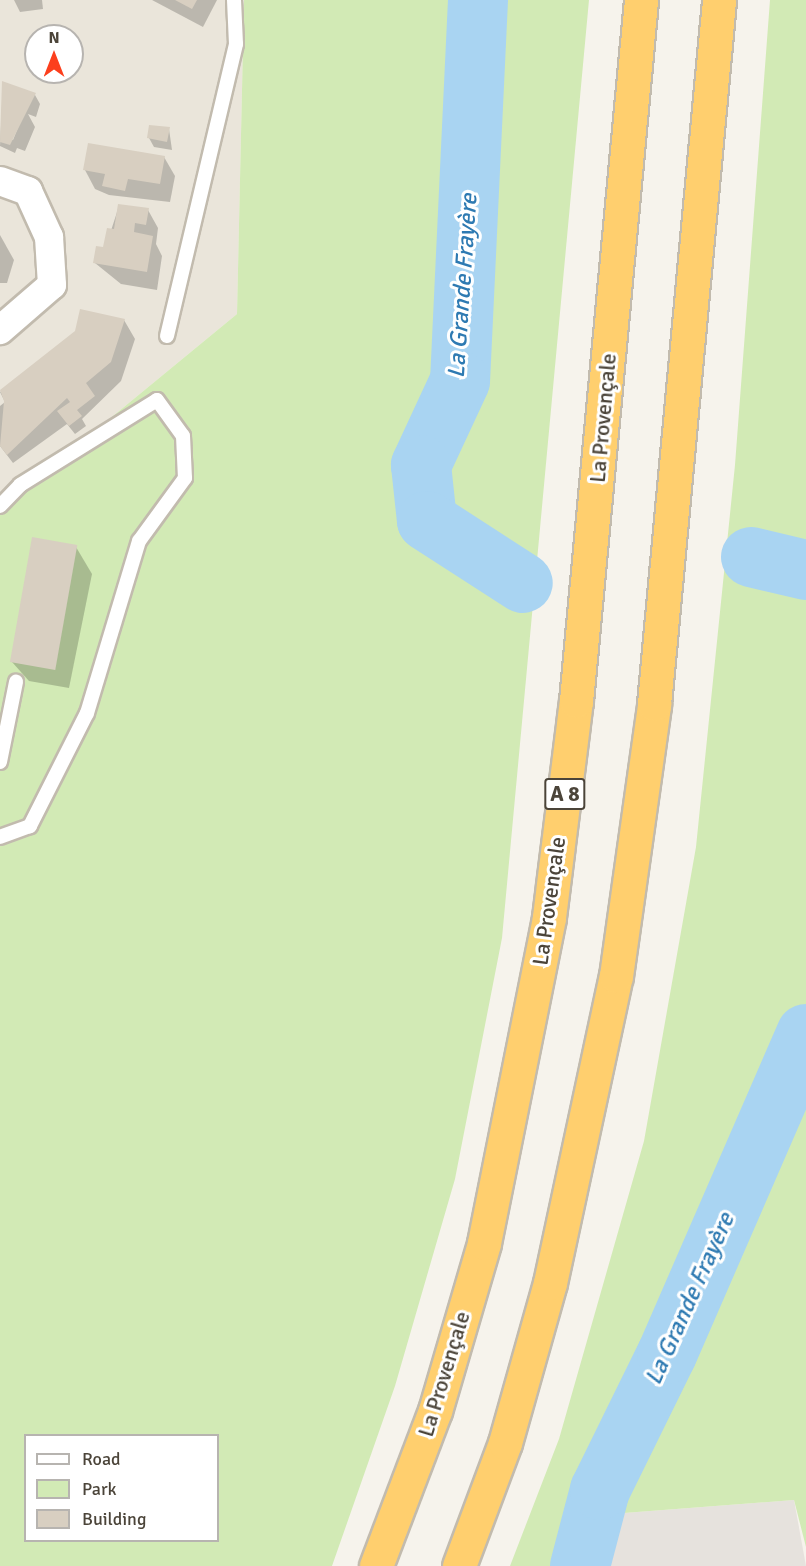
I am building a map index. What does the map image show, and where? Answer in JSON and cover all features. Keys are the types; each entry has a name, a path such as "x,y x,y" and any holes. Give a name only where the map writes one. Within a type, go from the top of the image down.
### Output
{"highway":[{"name":"La Provençale","path":"376,1566 435,1411 484,1243 547,928 578,689 641,0"},
{"path":"459,1566 505,1443 550,1283 616,976 654,704 719,0"}],"street":[{"path":"0,181 27,191 49,237 52,285 0,330"}],"lane":[{"path":"167,336 236,44 234,0"},
{"path":"0,506 20,485 157,400 183,436 185,478 140,541 87,713 30,826 0,837"},
{"path":"0,762 15,682"}],"shaded area":[{"path":"0,0 244,0 237,314 0,509"},
{"path":"794,1500 806,1566 593,1566 611,1514"}],"green space":[{"path":"244,0 589,0 502,938 455,1179 395,1386 332,1566 0,1566 0,509 237,314"},
{"path":"770,0 806,0 806,1547 794,1500 611,1514 593,1566 510,1566 559,1439 644,1141 696,847 735,465"}],"building":[{"path":"175,0 197,0 192,9"},
{"path":"2,81 36,93 10,145 0,142"},
{"path":"149,125 170,127 167,142 147,138"},
{"path":"88,143 165,156 160,184 128,179 125,191 102,186 105,174 83,170"},
{"path":"118,204 149,208 146,225 135,223 134,232 153,236 147,272 93,263 96,246 103,247 107,228 114,229"},
{"path":"80,309 125,319 111,362 86,383 95,396 77,410 82,416 69,426 57,411 70,402 67,398 7,455 0,446 4,401 0,390 75,331"},
{"path":"32,537 77,545 55,670 10,662"}],"waterway":[{"name":"La Grande Frayère","path":"478,0 460,381 421,465 427,521 523,583"},
{"name":"La Grande Frayère","path":"751,557 806,570"},
{"name":"La Grande Frayère","path":"580,1566 600,1490 667,1354 806,1034"}]}
